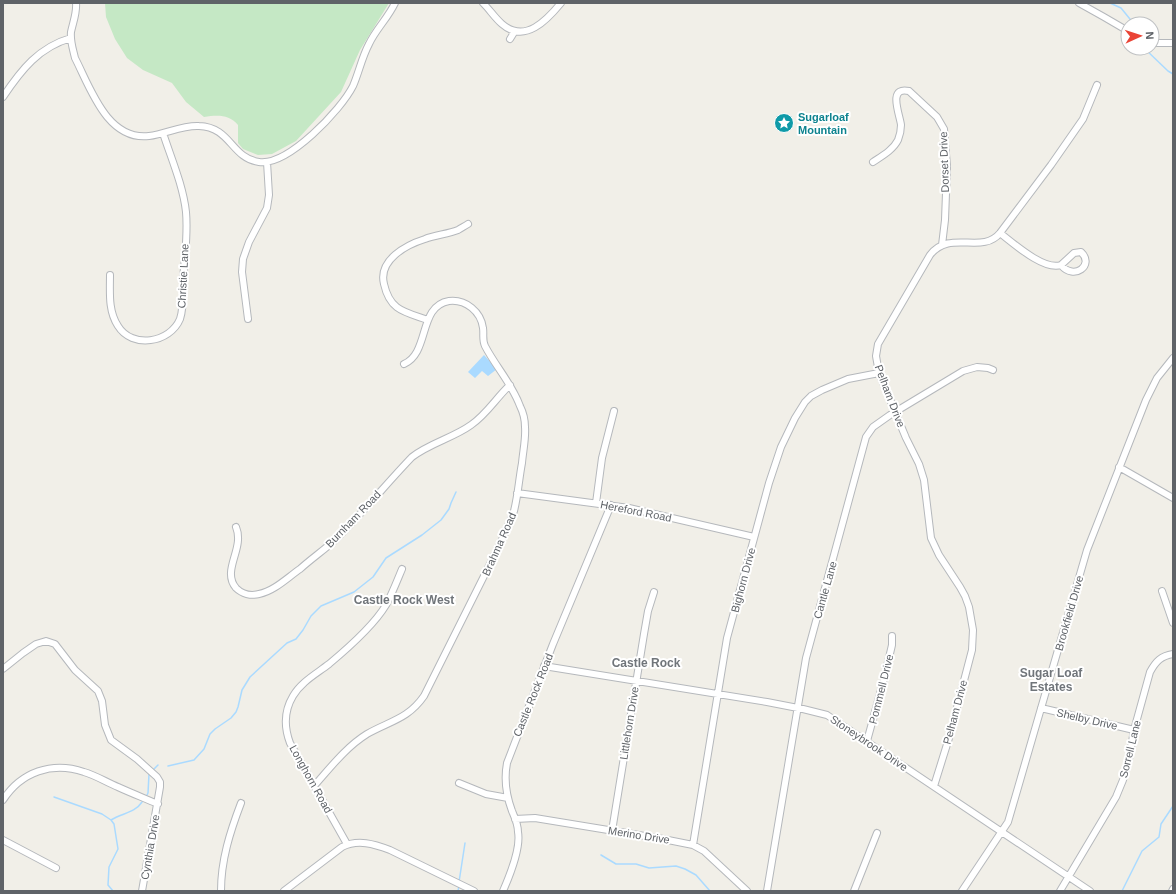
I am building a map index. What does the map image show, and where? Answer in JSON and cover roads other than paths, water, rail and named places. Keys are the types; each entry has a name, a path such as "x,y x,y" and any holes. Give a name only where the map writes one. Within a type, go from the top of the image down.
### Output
{"street":[{"path":"76,3 71,44 75,58 109,120 120,129 135,135 149,136 190,126 206,127 219,131 246,158 261,162 267,162 286,154 307,139 319,129 341,104 353,85 369,43 387,18 395,3"},
{"path":"483,3 502,24 515,31 527,31 540,25 561,3"},
{"path":"1079,3 1120,26"},
{"path":"510,39 515,31"},
{"path":"3,96 29,62 36,56 56,43 71,38"},
{"path":"1160,42 1173,43"},
{"path":"942,245 951,243 988,242 997,238 1083,119 1097,85"},
{"name":"Dorset Drive","path":"873,162 889,151 898,141 901,125 896,97 900,92 909,91 939,119 944,129 947,166 945,220 942,245"},
{"name":"Christie Lane","path":"110,275 110,302 112,312 117,325 125,334 138,340 155,340 167,335 177,325 181,314 186,211 180,184 163,133"},
{"path":"248,319 242,268 245,250 267,208 267,162"},
{"path":"428,320 400,310 391,302 383,281 385,267 391,257 401,250 424,239 457,230 468,224"},
{"path":"1000,233 1038,260 1054,266 1061,265"},
{"name":"Pelham Drive","path":"934,786 949,738 972,650 973,630 969,607 965,596 939,555 931,538 924,480 879,373 876,356 878,344 930,255 936,248 942,245"},
{"name":"Brahma Road","path":"314,786 358,741 367,734 407,714 417,706 424,696 500,544 510,521 517,493 526,428 521,408 510,385 484,345 482,320 476,311 460,302 444,302 434,309 428,320 419,347 413,357 404,364"},
{"name":"Brookfield Drive","path":"962,891 1008,822 1087,550 1150,390 1173,358"},
{"name":"Cantle Lane","path":"766,891 806,658 866,437 873,428 895,412 963,371 977,367 992,370"},
{"name":"Bighorn Drive","path":"693,845 727,638 771,476 781,447 795,418 805,402 818,392 848,379 879,373"},
{"name":"Burnham Road","path":"236,527 238,542 231,572 233,582 238,590 248,594 253,595 264,593 286,579 335,540 412,457 424,449 471,425 490,408 510,385"},
{"path":"596,503 602,458 614,411"},
{"path":"1119,467 1173,498"},
{"name":"Hereford Road","path":"517,493 611,505 650,512 754,537"},
{"name":"Castle Rock Road","path":"504,891 518,846 519,833 508,798 505,779 507,762 544,666 611,505"},
{"name":"Longhorn Road","path":"347,844 288,737 286,722 289,704 292,697 301,686 341,653 380,613 392,593 402,569"},
{"path":"1162,591 1173,623"},
{"name":"Littlehorn Drive","path":"612,831 648,611 654,592"},
{"name":"Pommell Drive","path":"867,741 884,679 892,645 892,636"},
{"name":"Cynthia Drive","path":"3,669 36,644 46,642 55,644 75,670 98,691 102,701 105,725 111,740 137,758 159,779 161,784 158,804 142,891"},
{"name":"Sorrell Lane","path":"1060,891 1116,797 1130,759 1134,730 1150,672 1154,664 1160,658 1173,654"},
{"name":"Stoneybrook Drive","path":"544,666 821,712 867,741 1090,891"},
{"name":"Shelby Drive","path":"1041,708 1134,730"},
{"path":"3,800 16,784 30,774 46,768 65,768 85,772 158,804"},
{"path":"459,783 486,794 508,798"},
{"path":"221,891 224,856 241,803"},
{"name":"Merino Drive","path":"515,819 535,818 693,845 704,851 747,891"},
{"path":"854,891 877,833"},
{"path":"3,840 56,868"},
{"path":"284,891 347,844 359,842 390,850 474,891"}],"water":[{"path":"484,355 497,369 488,376 482,371 475,378 468,372"}],"waterway":[{"path":"1110,3 1121,8 1128,16"},
{"path":"1152,56 1173,74"},
{"path":"168,766 194,760 204,749 210,734 231,718 236,712 242,690 250,677 287,643 296,639 311,616 321,606 354,592 373,577 386,558 422,535 441,520 449,509 456,492"},
{"path":"154,769 158,765"},
{"path":"147,795 149,774"},
{"path":"54,797 102,814 114,824 118,849 109,867 108,885 113,891"},
{"path":"111,820 132,811 142,802"},
{"path":"1122,891 1142,851 1159,837 1161,824 1173,806"},
{"path":"459,882 465,843"},
{"path":"601,855 616,864 636,864 649,868 676,866 696,875 710,891"},
{"path":"458,891 459,886"}],"place":[{"name":"Sugarloaf Mountain","path":"784,123"}],"district":[{"name":"Castle Rock West","path":"404,600"},
{"name":"Castle Rock","path":"646,663"},
{"name":"Sugar Loaf Estates","path":"1051,680"}]}
